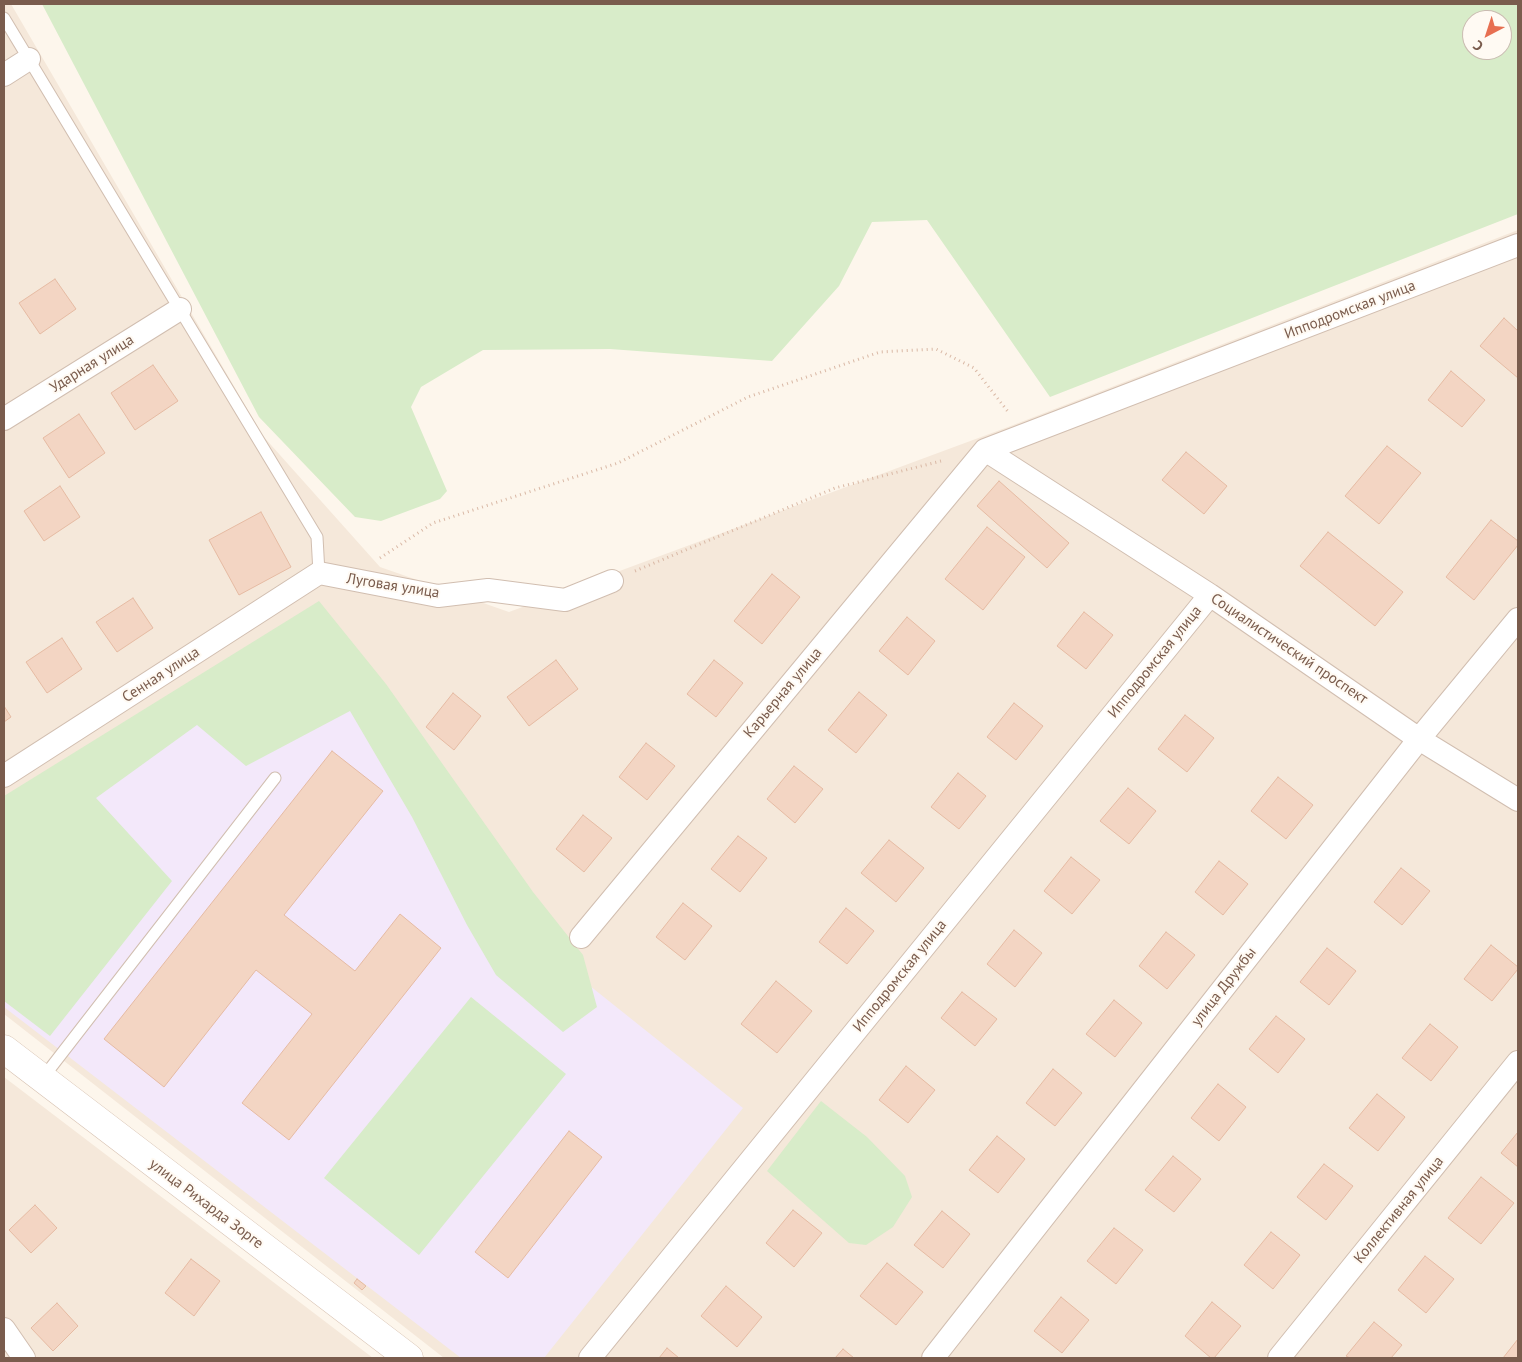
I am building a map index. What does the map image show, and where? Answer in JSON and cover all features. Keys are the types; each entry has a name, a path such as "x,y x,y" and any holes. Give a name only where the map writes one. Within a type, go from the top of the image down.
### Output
{"main road":[{"name":"улица Рихарда Зорге","path":"4,1049 409,1358"}],"street":[{"path":"4,74 28,59"},
{"name":"Ипподромская улица","path":"985,450 1518,245"},
{"name":"Ударная улица","path":"4,419 180,309"},
{"name":"Социалистический проспект","path":"985,450 1210,594 1419,739 1518,800"},
{"name":"Карьерная улица","path":"581,937 985,450"},
{"name":"Луговая улица","path":"319,573 438,596 488,590 565,600 612,581"},
{"name":"Сенная улица","path":"4,776 319,573"},
{"name":"Ипподромская улица","path":"590,1358 1210,594"},
{"name":"улица Дружбы","path":"933,1358 1419,739 1518,619"},
{"name":"Коллективная улица","path":"1279,1358 1518,1062"},
{"path":"4,1329 24,1358"}],"lane":[{"path":"4,18 317,537 319,573"},
{"path":"42,1079 275,778"}],"path":[{"path":"348,579 433,523 618,463 748,397 880,352 936,349 974,368 1025,434"},
{"path":"612,581 835,488 985,450"}],"shaded area":[{"path":"4,4 11,4 263,436 380,567 509,612 1008,427 1518,230 1518,1358 444,1358 4,1014"},
{"path":"332,620 565,966 743,1108 544,1358 461,1358 4,1007 4,813"},
{"path":"4,1077 373,1358 4,1358"}],"green space":[{"path":"42,4 1518,4 1518,214 1050,397 927,220 872,222 839,286 772,361 610,349 483,350 421,387 411,407 447,491 440,499 381,521 355,517 259,417"},
{"path":"319,601 386,684 533,892 583,955 597,1007 563,1032 496,975 467,925 412,817 350,711 246,766 197,725 96,798 172,881 50,1036 4,1001 4,796"},
{"path":"471,997 566,1074 419,1255 324,1178"},
{"path":"821,1101 867,1137 905,1176 912,1197 893,1227 866,1245 849,1243 767,1171"}],"building":[{"path":"55,279 76,309 40,334 19,303"},
{"path":"1504,318 1518,331 1518,378 1480,346"},
{"path":"153,365 178,401 135,430 111,393"},
{"path":"1451,371 1485,400 1462,427 1428,400"},
{"path":"79,414 105,453 69,478 43,438"},
{"path":"1387,446 1421,473 1379,524 1345,496"},
{"path":"1186,452 1227,486 1204,514 1162,480"},
{"path":"999,481 1069,543 1047,568 977,506"},
{"path":"60,486 80,517 44,541 24,511"},
{"path":"261,512 291,567 239,595 209,540"},
{"path":"1491,520 1518,541 1518,545 1474,600 1446,577"},
{"path":"987,527 1025,557 983,610 945,579"},
{"path":"1328,532 1403,592 1375,626 1300,566"},
{"path":"772,574 800,597 762,644 734,621"},
{"path":"133,598 153,628 117,652 96,622"},
{"path":"1084,612 1113,635 1086,669 1057,646"},
{"path":"907,617 935,641 908,675 879,651"},
{"path":"62,638 82,669 47,693 26,662"},
{"path":"556,660 578,689 529,726 507,697"},
{"path":"714,660 743,683 716,717 687,694"},
{"path":"859,692 887,715 856,753 828,730"},
{"path":"453,693 481,716 454,750 426,727"},
{"path":"1014,703 1043,726 1016,760 987,737"},
{"path":"4,706 11,717 4,722"},
{"path":"1185,715 1214,738 1187,772 1158,749"},
{"path":"646,743 675,766 647,800 619,777"},
{"path":"332,751 383,791 284,915 355,971 400,914 441,948 289,1140 242,1103 312,1014 256,970 164,1087 104,1039"},
{"path":"794,766 823,789 795,823 767,799"},
{"path":"958,773 986,796 959,829 931,807"},
{"path":"1278,777 1313,805 1286,839 1251,811"},
{"path":"1128,788 1156,811 1129,844 1100,821"},
{"path":"583,815 612,838 584,872 556,849"},
{"path":"738,836 767,858 740,892 711,869"},
{"path":"889,840 924,868 896,902 861,873"},
{"path":"1071,857 1100,880 1072,914 1044,891"},
{"path":"1219,861 1248,884 1223,915 1195,892"},
{"path":"1401,868 1430,891 1402,925 1374,902"},
{"path":"683,903 712,926 685,960 656,937"},
{"path":"846,908 874,931 847,964 819,942"},
{"path":"1014,930 1042,953 1015,987 987,964"},
{"path":"1166,932 1195,955 1167,989 1139,966"},
{"path":"1491,945 1518,967 1492,1001 1464,979"},
{"path":"1327,948 1356,971 1329,1005 1300,982"},
{"path":"776,981 812,1011 777,1053 741,1024"},
{"path":"962,992 997,1019 975,1046 941,1018"},
{"path":"1114,1000 1142,1023 1115,1057 1086,1034"},
{"path":"1276,1016 1305,1039 1278,1073 1249,1049"},
{"path":"1430,1024 1458,1047 1431,1081 1402,1058"},
{"path":"906,1066 935,1090 908,1123 879,1100"},
{"path":"1053,1069 1082,1093 1055,1126 1026,1103"},
{"path":"1218,1084 1246,1107 1219,1141 1191,1118"},
{"path":"1377,1094 1405,1117 1378,1151 1349,1128"},
{"path":"569,1131 602,1157 508,1278 475,1252"},
{"path":"1518,1132 1518,1167 1501,1153"},
{"path":"997,1136 1025,1159 998,1193 969,1170"},
{"path":"1173,1156 1201,1179 1174,1212 1145,1190"},
{"path":"1324,1164 1353,1186 1326,1220 1297,1197"},
{"path":"1481,1177 1514,1203 1481,1244 1448,1218"},
{"path":"35,1205 57,1228 31,1253 9,1230"},
{"path":"793,1210 822,1233 794,1267 766,1243"},
{"path":"942,1211 970,1234 943,1268 914,1245"},
{"path":"1114,1228 1143,1250 1116,1284 1087,1261"},
{"path":"1271,1232 1300,1255 1273,1289 1244,1265"},
{"path":"1425,1256 1454,1279 1426,1313 1398,1290"},
{"path":"191,1259 220,1281 194,1316 165,1293"},
{"path":"887,1263 923,1292 896,1325 860,1296"},
{"path":"357,1279 366,1286 362,1290 354,1283"},
{"path":"726,1286 762,1317 737,1347 701,1316"},
{"path":"1061,1297 1089,1320 1062,1353 1034,1331"},
{"path":"1212,1302 1241,1326 1214,1358 1211,1358 1185,1336"},
{"path":"57,1303 78,1326 53,1351 31,1328"},
{"path":"1374,1322 1402,1345 1391,1358 1350,1358 1346,1356"},
{"path":"1518,1339 1518,1358 1503,1358"},
{"path":"667,1348 679,1358 659,1358"},
{"path":"843,1349 854,1358 835,1358"}]}
